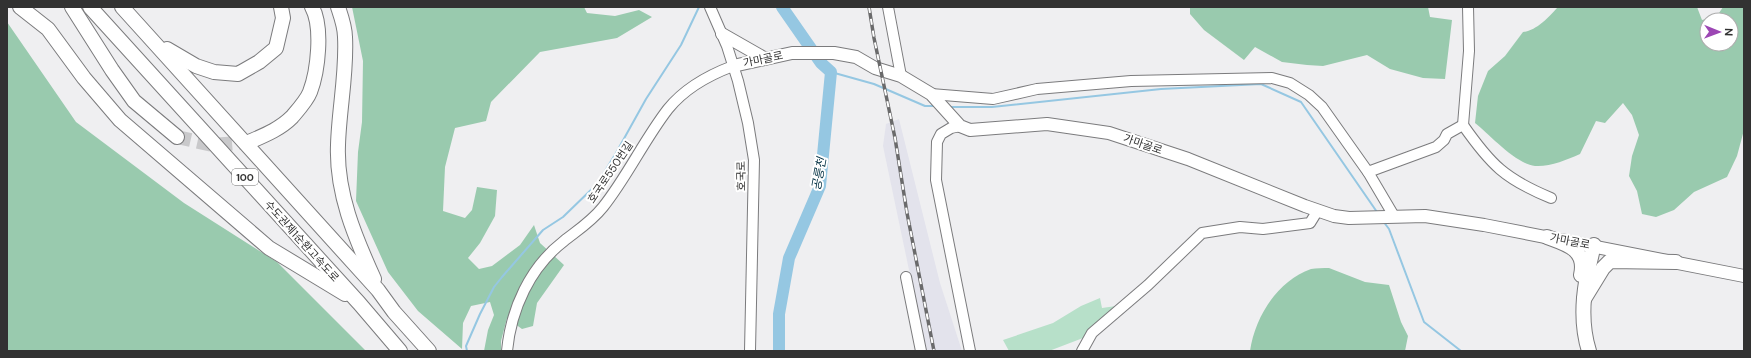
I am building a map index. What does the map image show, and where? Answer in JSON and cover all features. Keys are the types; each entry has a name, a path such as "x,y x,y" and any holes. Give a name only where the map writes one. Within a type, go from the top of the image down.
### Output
{"highway":[{"path":"20,7 48,29 84,78 120,120 269,248 359,303"},
{"path":"72,7 112,70 134,101 177,137"},
{"name":"수도권제1순환고속도로","path":"90,7 359,303 399,350"},
{"name":"100","path":"122,7 378,290 429,351"},
{"path":"152,40 196,66 214,72 238,74 259,62 276,48 283,18 281,7"},
{"path":"250,142 273,132 292,117 310,92 319,52 316,15 312,7"},
{"path":"338,7 345,35 345,75 338,146 341,192 358,244 378,290"},
{"path":"1547,236 1572,247 1580,255 1583,266 1581,278 1584,299"},
{"path":"1588,346 1583,316 1584,299 1594,246"},
{"path":"1584,299 1603,268 1610,261 1676,262"}],"main road":[{"path":"722,34 764,58"},
{"name":"가마골로","path":"733,66 792,53 834,53 856,57 875,68 901,76"},
{"path":"901,76 931,94 958,124"},
{"name":"가마골로","path":"958,124 970,130 1047,124 1109,133 1188,159 1318,210 1349,218 1425,216 1547,236 1744,276"}],"street":[{"name":"호국로","path":"710,7 722,34 733,66 748,123 754,160 750,351"},
{"path":"888,7 901,76"},
{"path":"1468,7 1469,51 1463,125 1482,152 1503,173 1527,188 1551,198"},
{"name":"호국로550번길","path":"507,351 511,321 527,284 540,264 563,242 584,226 603,207 669,108 691,88 711,75 733,66"},
{"path":"931,94 993,99 1037,89 1132,80 1272,78 1290,83 1309,95 1322,107 1368,172 1394,216"},
{"path":"958,124 941,134 937,142 936,180 970,351"},
{"path":"1368,172 1436,147 1444,140 1447,134 1463,125"},
{"path":"1082,351 1092,333 1148,284 1202,233 1240,228 1263,229 1310,223 1318,210"},
{"path":"906,277 921,351"}],"shaded area":[{"path":"899,119 940,283 962,351 926,351 883,146 886,124"}],"green space":[{"path":"352,7 584,7 587,13 615,16 639,10 652,17 617,38 540,52 491,102 486,121 455,128 445,167 443,211 465,218 472,210 477,187 497,190 495,216 480,243 468,258 479,269 492,266 520,245 534,225 540,243 564,265 537,303 533,326 522,329 507,318 501,341 501,351 484,351 488,330 494,315 490,302 471,306 463,323 462,349 418,311 388,272 356,201 358,152 362,122 363,61"},
{"path":"1190,7 1428,7 1430,17 1452,20 1445,79 1423,78 1390,69 1367,55 1323,66 1307,65 1282,62 1255,47 1244,60 1204,30 1190,14"},
{"path":"1558,7 1697,7 1699,12 1699,52 1739,52 1739,12 1720,12 1723,7 1744,7 1744,130 1737,156 1727,177 1694,192 1674,210 1656,217 1642,214 1637,191 1629,176 1632,156 1639,135 1632,115 1623,103 1605,123 1596,121 1580,154 1564,161 1541,166 1528,164 1512,155 1475,123 1478,96 1488,71 1505,56 1523,32 1533,29"},
{"path":"7,22 76,122 184,203 277,262 366,351 7,351"},
{"path":"1329,268 1365,282 1389,285 1401,322 1408,336 1405,351 1250,351 1257,326 1263,313 1278,291 1288,282 1311,269"},
{"path":"1100,298 1102,308 1116,306 1083,338 1049,351 1009,351 1003,340 1053,323 1081,306"}],"waterway":[{"path":"467,351 466,346 494,287 543,230 563,217 597,184 646,99 681,45 699,7"},
{"name":"공릉천","path":"779,351 779,314 789,258 820,186 831,72 821,63 782,7"},
{"path":"831,72 874,84 925,106 936,106"},
{"path":"949,107 992,107 1161,89 1261,84 1301,102 1377,212"},
{"path":"1383,221 1389,229 1424,322 1461,351"}],"tunnel":[{"path":"177,137 213,145 249,142"}],"railway":[{"path":"869,7 895,138 907,213 934,351"}]}
